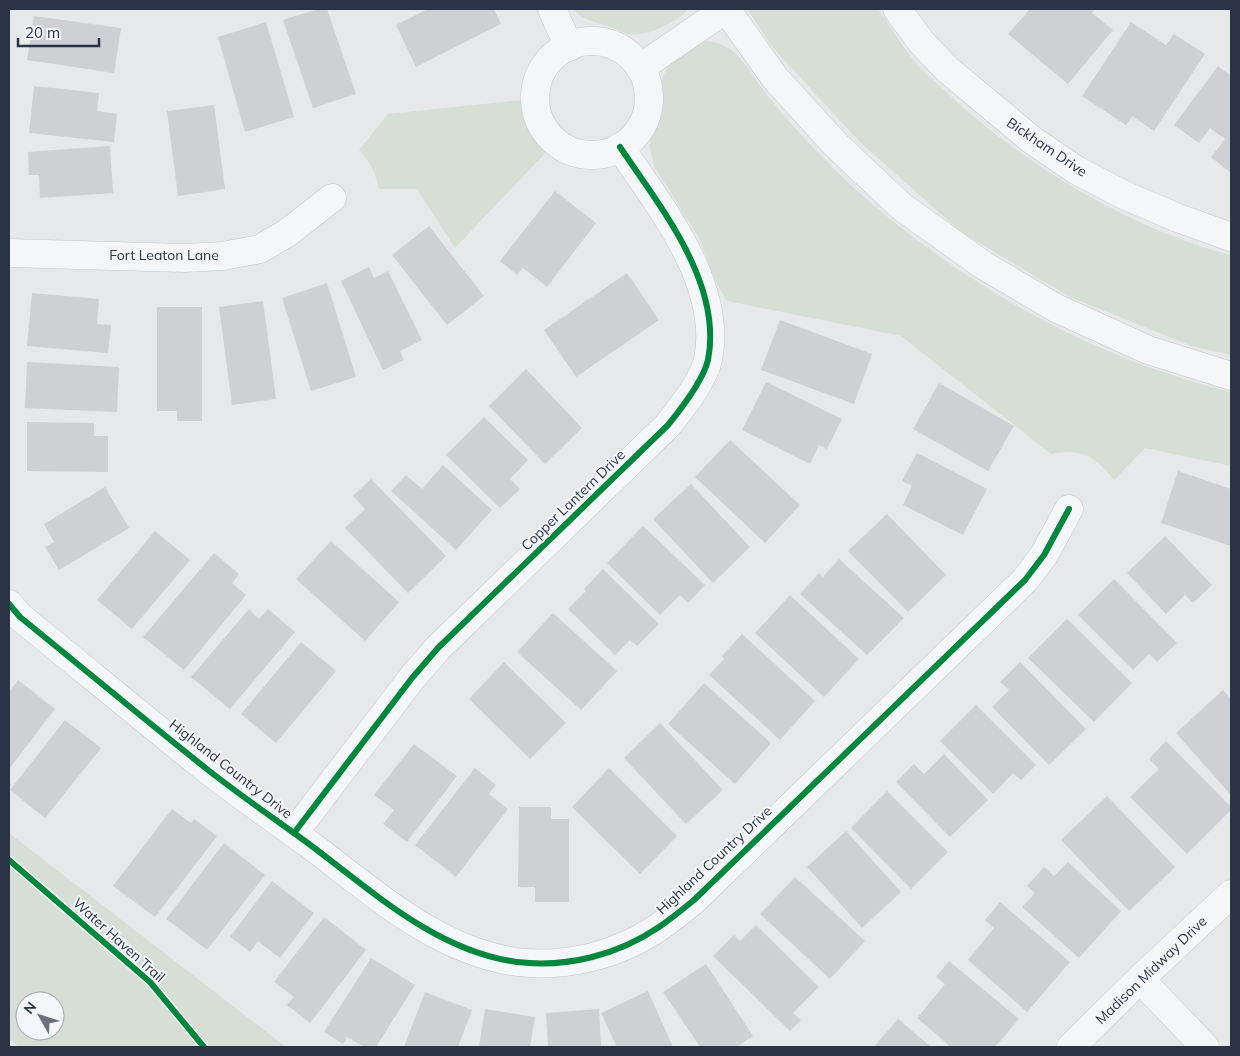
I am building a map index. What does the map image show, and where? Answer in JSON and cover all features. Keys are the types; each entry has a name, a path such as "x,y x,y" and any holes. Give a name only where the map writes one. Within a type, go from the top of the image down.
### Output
{"street":[{"path":"552,9 569,47"},
{"path":"640,68 726,9 775,78 836,145 902,207 983,265 1056,308 1148,350 1231,376"},
{"name":"Bickham Drive","path":"897,9 922,43 948,70 1032,140 1076,170 1124,195 1178,218 1231,237"},
{"path":"584,41 608,43 629,54 640,68 644,72 650,96 645,119 632,139 612,152 588,156 565,149 547,134 536,112 536,88 544,66 561,49 584,41"},
{"name":"Copper Lantern Drive","path":"294,833 412,678 438,648 668,426 692,394 708,362 710,330 704,295 690,256 620,147"},
{"name":"Fort Leaton Lane","path":"9,253 185,258 224,256 260,249 287,233 332,198"},
{"name":"Highland Country Drive","path":"9,604 20,617 210,771 409,918 447,940 481,954 518,962 555,963 588,958 621,949 660,927 694,900 1025,580 1044,555 1069,509"},
{"name":"Madison Midway Drive","path":"1072,1047 1140,979 1231,894"},
{"path":"1140,979 1205,1047"}],"shaded area":[{"path":"572,9 687,9 682,16 670,23 654,31 636,35 590,20"},
{"path":"747,9 878,9 905,49 922,69 974,117 1042,168 1117,211 1155,229 1193,244 1231,255 1231,355 1192,346 1072,298 961,232 860,142 774,49"},
{"path":"708,41 723,45 735,53 789,121 848,183 922,244 963,272 1004,299 1092,344 1137,363 1231,392 1231,466 1145,448 1114,480 1094,460 1080,453 1062,452 1051,454 901,336 727,301 717,284 699,238 654,166 650,147 651,129 656,116 658,102 658,88 666,70 677,58 695,45"},
{"path":"521,100 521,109 525,123 536,139 548,150 455,248 417,189 379,189 372,168 359,150 388,114"},
{"path":"9,833 286,1047 19,1047 9,1039"}],"building":[{"path":"318,9 327,9 356,94 313,108 283,20"},
{"path":"428,9 494,9 501,24 416,67 396,25"},
{"path":"1030,9 1095,9 1092,13 1113,30 1068,84 1008,34"},
{"path":"34,16 121,28 114,73 27,60"},
{"path":"266,22 294,117 245,132 218,37"},
{"path":"1131,22 1166,45 1174,34 1205,54 1154,131 1132,116 1126,125 1082,96"},
{"path":"1218,66 1231,76 1231,173 1211,157 1225,139 1210,128 1199,143 1174,125"},
{"path":"34,86 99,93 97,111 117,114 114,142 29,133"},
{"path":"214,105 225,189 178,196 167,111"},
{"path":"110,146 113,193 40,198 39,175 29,175 28,152"},
{"path":"555,191 596,223 547,287 523,268 517,275 500,261"},
{"path":"429,226 484,296 447,325 392,255"},
{"path":"369,267 374,278 388,271 422,340 400,351 404,360 383,370 341,281"},
{"path":"627,273 659,320 576,377 544,330"},
{"path":"327,283 356,377 311,391 282,298"},
{"path":"32,293 99,299 97,324 111,325 108,353 27,346"},
{"path":"263,301 276,399 232,405 219,307"},
{"path":"157,307 202,307 202,421 177,421 177,411 157,411"},
{"path":"780,320 872,354 854,404 761,370"},
{"path":"27,362 119,367 117,412 25,408"},
{"path":"526,369 582,428 545,464 489,406"},
{"path":"766,382 842,419 827,449 819,445 810,464 742,430"},
{"path":"939,383 1014,426 988,471 913,429"},
{"path":"484,417 528,460 510,479 520,489 500,508 446,455"},
{"path":"27,422 94,423 94,436 108,436 108,472 27,471"},
{"path":"730,440 800,505 765,543 695,477"},
{"path":"917,453 987,489 963,535 903,505 912,486 902,481"},
{"path":"443,465 492,510 456,550 391,491 406,475 422,489"},
{"path":"1178,471 1231,489 1231,546 1161,523"},
{"path":"371,479 446,556 408,593 345,528 365,509 353,496"},
{"path":"691,484 750,547 713,583 653,519"},
{"path":"105,487 129,528 59,570 45,547 54,542 44,524"},
{"path":"887,514 946,575 908,612 848,551"},
{"path":"643,526 705,585 688,603 680,595 660,615 607,563"},
{"path":"155,531 190,560 132,629 97,600"},
{"path":"1165,536 1212,585 1193,603 1185,595 1166,614 1127,573"},
{"path":"331,541 399,602 365,641 296,579"},
{"path":"214,553 239,574 232,583 246,595 184,670 143,637"},
{"path":"839,559 904,618 867,655 800,594 819,573 823,577"},
{"path":"603,569 659,624 637,646 630,640 615,655 568,609 586,591 584,589"},
{"path":"1114,579 1177,643 1157,662 1149,654 1133,670 1078,615"},
{"path":"790,595 859,659 824,697 755,633"},
{"path":"249,609 259,619 268,609 295,632 230,709 191,677"},
{"path":"553,613 617,671 581,710 517,652"},
{"path":"1067,619 1132,683 1094,722 1028,658"},
{"path":"742,634 815,701 780,740 709,675 724,659 722,656"},
{"path":"301,642 336,671 276,743 241,714"},
{"path":"504,662 566,723 530,759 469,699"},
{"path":"1020,662 1086,729 1049,765 992,707 1009,690 1000,682"},
{"path":"18,680 55,709 9,769 9,692"},
{"path":"704,683 771,743 735,784 668,724"},
{"path":"1223,690 1231,699 1231,795 1176,733"},
{"path":"976,705 1036,765 1021,780 1013,773 993,794 940,741"},
{"path":"65,720 101,748 45,818 10,790"},
{"path":"660,723 723,790 686,824 624,758"},
{"path":"1166,741 1231,807 1231,810 1187,854 1130,797 1159,769 1149,759"},
{"path":"414,744 457,776 407,842 383,824 394,810 374,795"},
{"path":"944,754 988,800 950,837 896,782 914,764 924,774"},
{"path":"475,768 496,785 489,794 508,809 456,877 415,845"},
{"path":"609,768 677,836 640,874 572,807"},
{"path":"887,791 948,852 911,889 851,828"},
{"path":"1107,796 1175,867 1129,911 1061,840"},
{"path":"519,807 551,807 551,819 569,819 569,902 535,902 535,887 518,887"},
{"path":"172,809 191,823 194,819 217,836 155,917 113,886"},
{"path":"846,831 901,892 862,928 807,867"},
{"path":"224,843 265,875 207,950 166,919"},
{"path":"1068,862 1121,911 1079,958 1022,907 1035,893 1027,886 1044,867 1054,876"},
{"path":"795,877 865,941 830,979 760,914"},
{"path":"272,881 314,913 280,958 258,941 250,952 230,937"},
{"path":"1000,902 1070,962 1027,1012 968,960 994,928 985,920"},
{"path":"324,917 366,950 310,1023 287,1005 294,997 274,982"},
{"path":"756,925 819,987 793,1013 801,1020 790,1031 713,956 734,935 740,941"},
{"path":"371,958 415,985 376,1047 364,1047 347,1037 343,1044 324,1032"},
{"path":"949,961 1019,1019 995,1047 951,1047 917,1018 945,984 936,977"},
{"path":"706,964 753,1036 736,1047 700,1047 663,992"},
{"path":"648,991 673,1047 617,1047 601,1013"},
{"path":"425,992 472,1010 458,1047 404,1047"},
{"path":"485,1009 535,1017 530,1047 479,1047"},
{"path":"599,1009 601,1047 548,1047 546,1013"},
{"path":"898,1019 931,1047 874,1047"}],"cycle path":[{"path":"294,833 412,678 438,648 668,425 701,377 708,360 710,331 706,303 697,275 685,247 669,220 620,147"},
{"path":"9,604 20,617 208,770 406,916 459,946 487,956 517,962 555,963 591,957 627,945 659,927 694,900 1025,580 1044,555 1069,509"},
{"name":"Water Haven Trail","path":"9,860 150,982 204,1047"}]}
